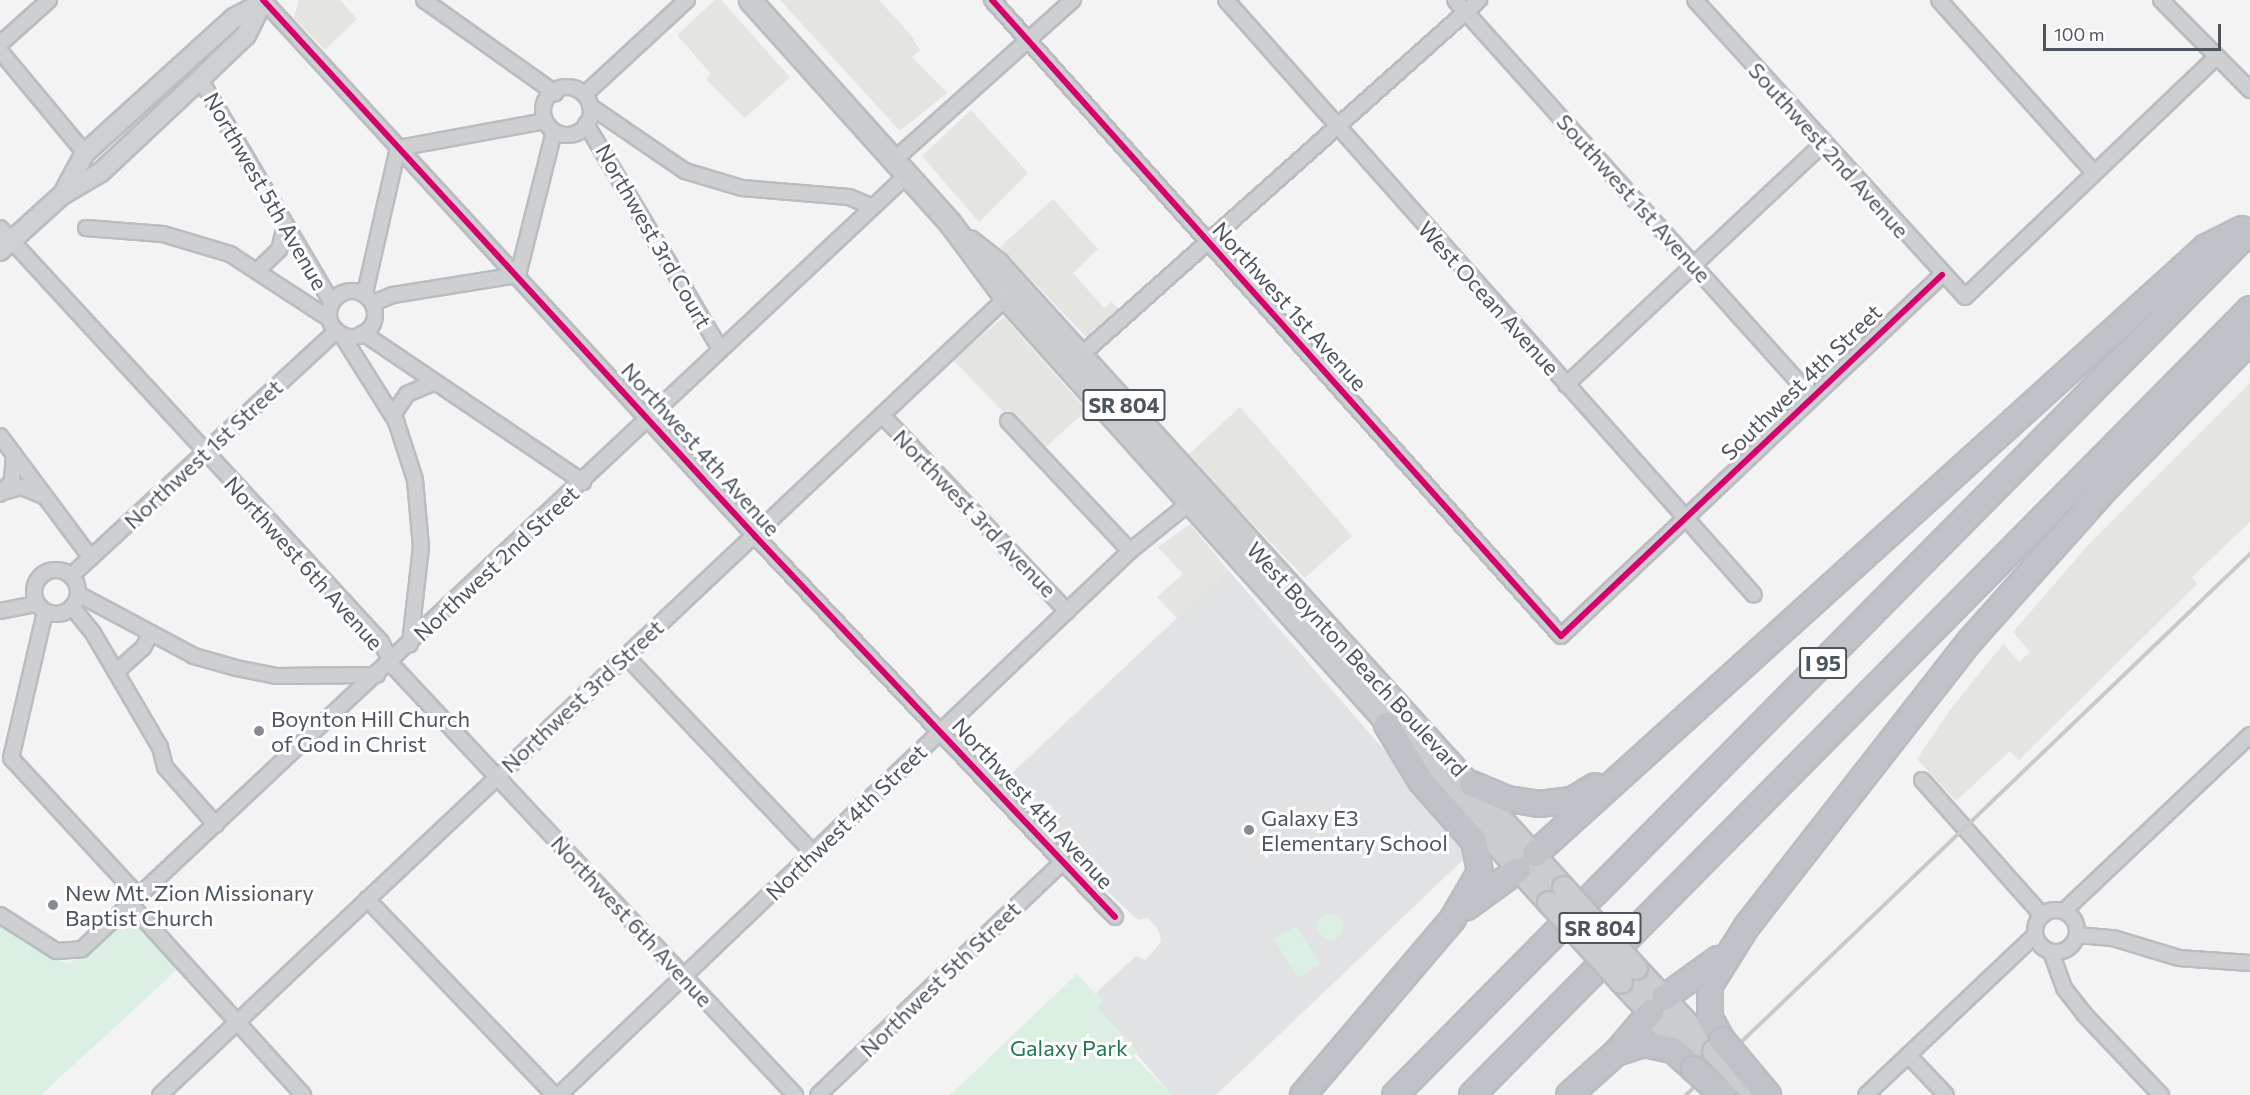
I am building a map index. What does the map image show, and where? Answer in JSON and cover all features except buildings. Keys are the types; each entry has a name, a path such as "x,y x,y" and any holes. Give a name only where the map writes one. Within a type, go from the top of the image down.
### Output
{"highway":[{"path":"1452,920 1527,862 2206,247 2250,225"},
{"name":"I 95","path":"1395,1095 2250,231"},
{"name":"I 95","path":"1472,1095 2250,309"},
{"path":"1569,1095 1616,1053 1658,1005 1703,975 1747,926 1997,609 2250,341"},
{"path":"1303,1095 1452,920 1478,880 1479,853 1421,781 1387,725"},
{"path":"1472,784 1517,802 1561,802 1588,792 1656,743"},
{"path":"1724,1095 1707,1056 1710,985 1747,926"},
{"path":"1616,1053 1659,1045 1707,1056 1768,1095"}],"main road":[{"name":"West Boynton Beach Boulevard","path":"750,0 954,228 1006,298 1387,725 1527,862"},
{"name":"West Boynton Beach Boulevard","path":"954,228 998,264 1472,784 1527,862 1629,975 1707,1056 1756,1095"},
{"path":"1188,504 1206,511 1252,561 1290,586"}],"street":[{"path":"0,44 49,0"},
{"path":"424,0 555,93"},
{"path":"687,0 587,100 586,124 570,135 554,132 544,121 544,106 555,93 574,88 587,100 696,175 765,192 849,198 872,207"},
{"name":"Northwest 1st Avenue","path":"992,0 1561,636 1685,517"},
{"name":"Northwest 2nd Street","path":"0,915 56,951 82,949 583,482 720,349 872,207 900,168 1028,41 1074,0"},
{"name":"West Ocean Avenue","path":"1226,0 1754,595"},
{"name":"Southwest 1st Avenue","path":"1455,0 1812,397"},
{"path":"1080,356 1210,243 1479,0"},
{"name":"Southwest 2nd Avenue","path":"1695,0 1942,275 1965,297 2094,173"},
{"path":"1939,0 2094,173 2214,59"},
{"path":"2162,0 2214,59 2250,90"},
{"path":"3,240 62,195 101,172 246,35 264,1"},
{"path":"62,195 85,153 234,18 264,1"},
{"name":"Northwest 4th Avenue","path":"264,1 518,275 755,536 942,730 1062,863 1115,917"},
{"path":"0,51 85,153"},
{"name":"Northwest 5th Avenue","path":"200,79 332,303"},
{"path":"363,333 373,322 369,298 398,148 544,121"},
{"name":"Northwest 3rd Court","path":"586,124 720,349"},
{"path":"328,318 332,303 349,291 369,298 518,275 554,132"},
{"path":"1566,385 1823,144"},
{"path":"259,269 279,250 285,226"},
{"path":"86,228 185,239 259,269 328,318 393,415 415,480 421,524 410,644"},
{"name":"Northwest 6th Avenue","path":"3,240 381,642 391,662 795,1095"},
{"name":"Southwest 4th Street","path":"1685,517 1942,275"},
{"name":"Northwest 3rd Street","path":"160,1095 1006,298"},
{"path":"339,334 363,333 433,383 583,482"},
{"name":"Northwest 1st Street","path":"72,575 204,453 339,334"},
{"path":"393,415 407,394 433,383"},
{"name":"Northwest 3rd Avenue","path":"882,415 1067,611"},
{"path":"1008,421 1130,551"},
{"path":"0,436 91,558"},
{"path":"1,493 15,473 14,454"},
{"path":"1,493 22,487 43,496"},
{"name":"Northwest 4th Street","path":"559,1095 1130,551 1188,504"},
{"path":"0,611 40,608 60,614 72,607 78,594 72,575 60,570 45,574 34,589 40,608 11,758 131,888 131,905 303,1095"},
{"path":"78,594 150,635 194,656 277,676 377,675"},
{"path":"72,607 116,672 160,747 165,767 216,825"},
{"path":"116,672 138,654 150,635"},
{"path":"626,656 813,853"},
{"path":"2042,915 2064,911 2250,735"},
{"path":"1922,780 2042,915"},
{"name":"Northwest 5th Street","path":"818,1095 1062,863"},
{"path":"367,899 554,1095"},
{"path":"2064,911 2073,918 2077,935"},
{"path":"1866,1095 2036,935 2042,915"},
{"path":"2036,935 2051,952 2064,988 2084,1014 2161,1095"},
{"path":"2051,952 2065,951 2077,935"},
{"path":"2077,935 2113,938 2179,957 2250,963"},
{"path":"1908,1055 1946,1095"}],"shaded area":[{"path":"299,0 340,0 357,19 325,50 294,18"},
{"path":"715,0 721,0 790,77 745,118 706,79 711,74 677,35"},
{"path":"780,0 879,0 910,34 920,50 912,57 947,93 900,131"},
{"path":"971,110 1028,173 979,222 922,156"},
{"path":"1053,199 1098,249 1073,273 1104,308 1112,302 1122,312 1086,337 1000,247"},
{"path":"1004,317 1087,410 1041,451 953,360"},
{"path":"2250,383 2250,522 2192,577 2197,584 2019,760 2010,751 1956,801 1917,759 1950,710 2003,644 2019,662 2030,652 2013,632 2089,544"},
{"path":"1240,407 1352,536 1305,578 1187,456"},
{"path":"1190,524 1228,570 1177,618 1157,597 1183,574 1158,547"},
{"name":"Galaxy E3 Elementary School","path":"1228,570 1463,841 1466,857 1216,1095 1172,1095 1097,1008 1103,1002 1096,993 1136,956 1145,960 1161,942 1159,931 1148,918 1138,920 1076,862 1036,818 1040,807 1010,775"}],"green space":[{"path":"131,914 180,967 41,1095 0,1095 0,924 57,961 70,963"},
{"path":"1330,914 1339,918 1343,927 1339,936 1330,940 1321,936 1317,927 1321,918"},
{"path":"1296,926 1320,964 1298,978 1274,939"},
{"name":"Galaxy Park","path":"1077,974 1103,1002 1097,1008 1138,1051 1133,1056 1172,1095 950,1095"}],"railway":[{"path":"1686,1095 2250,554"}],"cycle path":[{"path":"263,0 755,536 1115,917"},
{"path":"992,0 1561,636 1942,275"}],"place":[{"name":"Boynton Hill Church of God in Christ","path":"259,731"},
{"name":"Galaxy E3 Elementary School","path":"1249,830"},
{"name":"New Mt. Zion Missionary Baptist Church","path":"53,905"}]}
